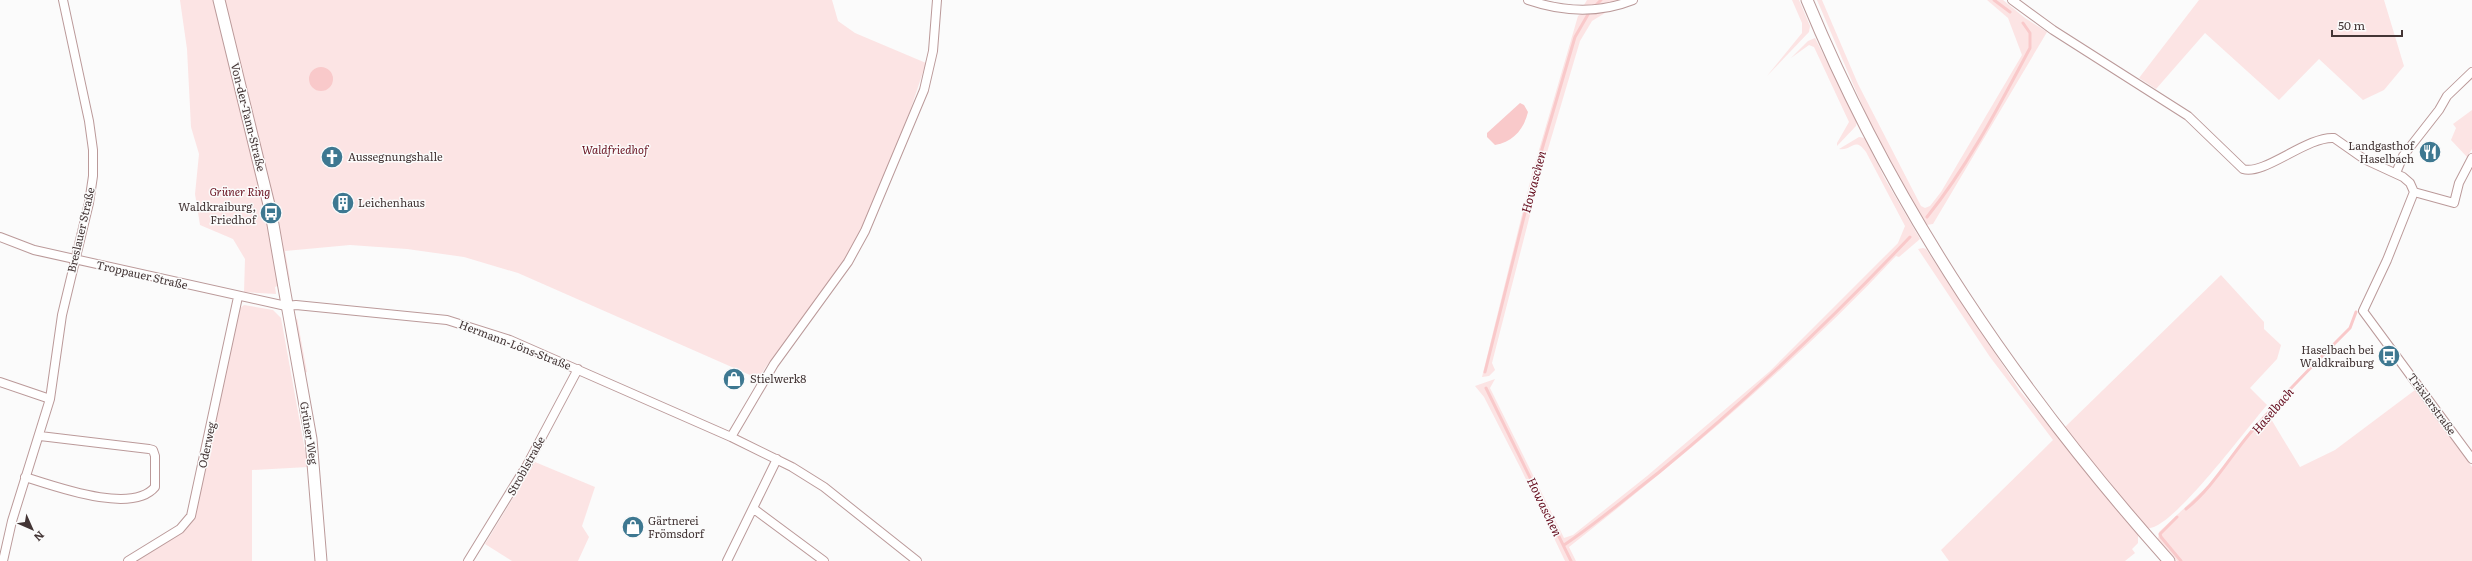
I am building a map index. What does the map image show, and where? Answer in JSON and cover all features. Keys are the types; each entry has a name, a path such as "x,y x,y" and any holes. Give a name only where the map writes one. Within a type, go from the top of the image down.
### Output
{"street":[{"name":"Breslauer Straße","path":"3,561 25,477 40,436 50,399 62,315 74,260 89,203 93,150 90,121 63,0"},
{"name":"Von-der-Tann-Straße","path":"219,0 271,213 286,306"},
{"path":"731,437 774,364 848,262 865,231 924,90 933,51 937,0"},
{"path":"1528,0 1559,8 1600,10 1633,0"},
{"path":"1807,0 1875,147 1928,242 1959,291 2034,398 2168,561"},
{"path":"2012,0 2053,30 2188,116 2243,169 2257,168 2317,141 2334,138 2364,159 2396,173 2407,180 2414,192 2454,203 2460,183 2472,158"},
{"path":"2396,173 2403,156 2439,110 2447,96 2472,72"},
{"name":"Träxlerstraße","path":"2414,192 2387,260 2363,311 2472,459"},
{"name":"Troppauer Straße","path":"0,237 23,248 238,297 286,306"},
{"name":"Oderweg","path":"128,561 180,529 190,516 238,297"},
{"name":"Hermann-Löns-Straße","path":"286,306 296,305 455,322 510,340 578,368 777,459 824,487 917,561"},
{"name":"Grüner Weg","path":"286,306 311,439 321,561"},
{"name":"Stroblstraße","path":"468,561 527,465 578,368"},
{"path":"0,382 50,399"},
{"path":"25,477 76,492 125,500 137,498 155,487 155,456 149,449 40,436"},
{"path":"727,561 754,510 777,459"},
{"path":"754,510 824,561"}],"green space":[{"name":"Waldfriedhof","path":"180,0 832,0 838,21 855,33 926,63 910,111 862,231 848,257 765,368 759,379 518,273 464,257 407,249 350,245 285,251 290,280 275,287 276,294 244,292 245,259 233,239 200,225 195,194 199,154 191,127 187,49"},
{"path":"1587,0 1621,0 1607,5 1584,5"},
{"path":"1792,0 1799,0 1810,26 1809,32 1767,76 1802,33 1802,23"},
{"path":"1817,0 1822,0 1858,84 1921,206 1925,208 1930,206 1941,192 2022,55 2008,18 1987,0 2003,0 2025,18 2047,32 1933,224 1926,225 1921,218 1868,119"},
{"path":"2199,0 2384,0 2404,66 2384,90 2363,100 2319,59 2279,100 2205,33 2156,89 2139,78"},
{"path":"1605,13 1592,21 1580,41 1540,176 1492,363 1495,370 1489,376 1482,377 1532,174 1578,16 1581,14"},
{"path":"1815,38 1857,121 1856,126 1837,146 1837,143 1849,122 1814,47 1809,45 1791,58 1808,41"},
{"path":"2472,110 2472,149 2467,157 2451,140 2456,128 2453,124"},
{"path":"1859,137 1865,138 1885,179 1920,239 1899,257 1896,256 1819,334 1738,408 1655,478 1569,547 1576,561 1565,561 1521,469 1484,397 1475,386 1495,379 1490,388 1564,538 1573,535 1647,476 1769,372 1898,243 1905,226 1866,152 1859,145 1839,149"},
{"path":"1918,249 1926,249 2020,391 2138,533 2138,543 2132,549 2135,553 2125,561 1949,561 1941,550 2053,440 1990,357"},
{"path":"2221,275 2264,322 2264,329 2281,345 2277,359 2250,388 2267,405 2190,497 2173,514 2158,525 2147,528 2064,428"},
{"path":"244,305 273,310 281,318 308,467 252,470 252,561 136,561 183,532 194,518 239,309"},
{"path":"297,318 307,372 304,373 295,322"},
{"path":"2415,390 2472,467 2472,561 2177,561 2158,539 2159,532 2216,478 2270,409 2271,419 2300,467 2335,450"},
{"path":"535,462 595,487 582,526 589,537 578,561 512,561 485,544"}],"shaded area":[{"path":"321,67 330,70 333,79 330,88 321,91 312,88 309,79 312,70"},
{"path":"1520,103 1524,105 1528,112 1524,124 1512,138 1495,145 1487,137 1487,133"}],"waterway":[{"name":"Howaschen","path":"1594,7 1601,0"},
{"path":"1994,0 2010,12"},
{"name":"Howaschen","path":"1485,372 1535,173 1575,37 1590,11"},
{"path":"1927,217 1956,177 1995,114 2030,48 2030,33 2023,23"},
{"path":"1564,545 1600,519 1658,473 1724,417 1819,329 1910,237"},
{"name":"Haselbach","path":"2186,509 2213,482 2243,442 2299,379 2350,328 2356,312"},
{"name":"Howaschen","path":"1486,388 1571,561"},
{"name":"Haselbach","path":"2177,517 2160,534 2181,561"}],"place":[{"name":"Landgasthof Haselbach","path":"2430,152"},
{"name":"Aussegnungshalle","path":"332,157"},
{"name":"Leichenhaus","path":"343,203"},
{"name":"Waldkraiburg, Friedhof","path":"271,213"},
{"name":"Haselbach bei Waldkraiburg","path":"2389,356"},
{"name":"Stielwerk8","path":"734,379"},
{"name":"Gärtnerei Frömsdorf","path":"633,527"}],"park label":[{"name":"Grüner Ring","path":"240,192"}]}
